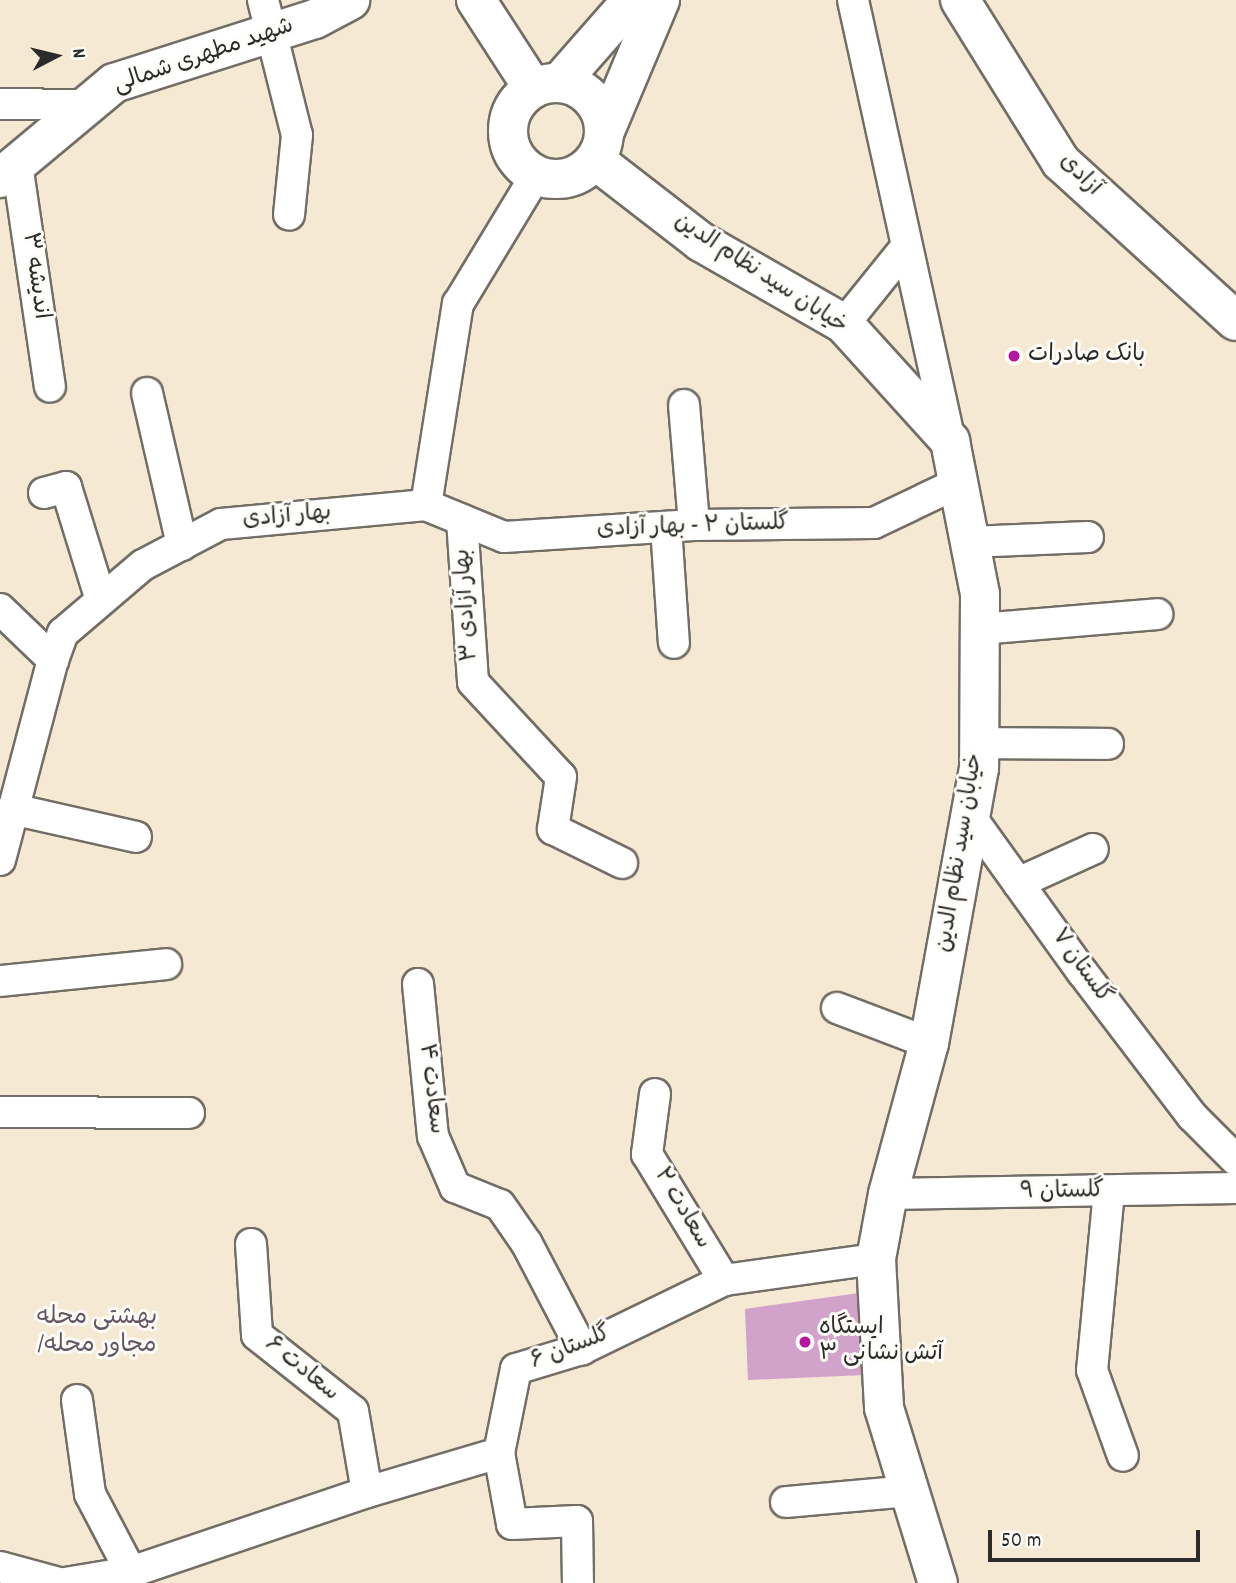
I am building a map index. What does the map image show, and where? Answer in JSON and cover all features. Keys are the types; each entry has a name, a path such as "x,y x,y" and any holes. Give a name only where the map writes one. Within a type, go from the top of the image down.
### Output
{"main road":[{"name":"شهید مطهری شمالی","path":"9,171 114,83 267,16 315,19 350,0"},
{"path":"476,0 547,85"},
{"path":"632,0 547,85 513,107 508,122 508,138 513,153 523,166 536,175 552,179 568,178 583,171 600,145 660,0"},
{"name":"آزادی","path":"960,0 1060,162 1236,321"},
{"path":"547,85 574,85 592,98 603,117 600,145"},
{"name":"خیابان سید نظام الدین","path":"600,145 701,242 844,324 950,442 979,594 979,768 929,1043 888,1195 876,1259 884,1408 938,1583"}],"street":[{"path":"853,0 950,442"},
{"path":"267,16 297,135 289,215"},
{"path":"0,104 88,105"},
{"name":"اندیشه ۳","path":"9,171 50,387"},
{"path":"426,505 458,304 536,175"},
{"path":"844,324 907,246"},
{"path":"147,393 182,545"},
{"path":"674,642 684,405"},
{"name":"گلستان ۲ - بهار آزادی","path":"426,505 504,537 680,526 874,523 958,483"},
{"path":"44,493 66,486 101,600"},
{"name":"بهار آزادی","path":"0,860 53,660 64,632 143,565 220,524 426,505"},
{"name":"بهار آزادی ۳","path":"463,520 473,682 561,777 552,829 622,863"},
{"path":"970,542 1088,537"},
{"path":"0,609 53,660"},
{"path":"980,629 1157,614"},
{"path":"979,743 1108,744"},
{"path":"12,809 136,837"},
{"name":"گلستان ۷","path":"970,816 1192,1116 1236,1160"},
{"path":"1018,883 1093,849"},
{"path":"0,981 166,964"},
{"name":"سعادت ۴","path":"418,984 433,1136 455,1187 500,1205 527,1244 582,1349"},
{"path":"837,1008 929,1043"},
{"name":"سعادت ۲","path":"655,1094 647,1154 724,1280"},
{"path":"0,1112 189,1113"},
{"name":"گلستان ۹","path":"888,1195 1236,1188"},
{"path":"1109,1191 1092,1370 1123,1456"},
{"name":"سعادت ۶","path":"251,1244 257,1335 353,1411 367,1492"},
{"name":"گلستان ۶","path":"499,1453 516,1369 582,1349 724,1280 876,1259"},
{"path":"77,1400 90,1494 131,1578"},
{"path":"65,1583 131,1578 367,1492 499,1453 512,1524 577,1521 578,1583"},
{"path":"786,1502 909,1490"},
{"path":"0,1567 59,1583"}],"building":[{"name":"ایستگاه آتش نشانی ۳","path":"859,1293 865,1375 748,1380 745,1309"}],"place":[{"name":"بانک صادرات","path":"1014,356"},
{"name":"ایستگاه آتش نشانی ۳","path":"805,1342"}],"district":[{"name":"بهشتی محله /مجاور محله","path":"97,1333"}]}
